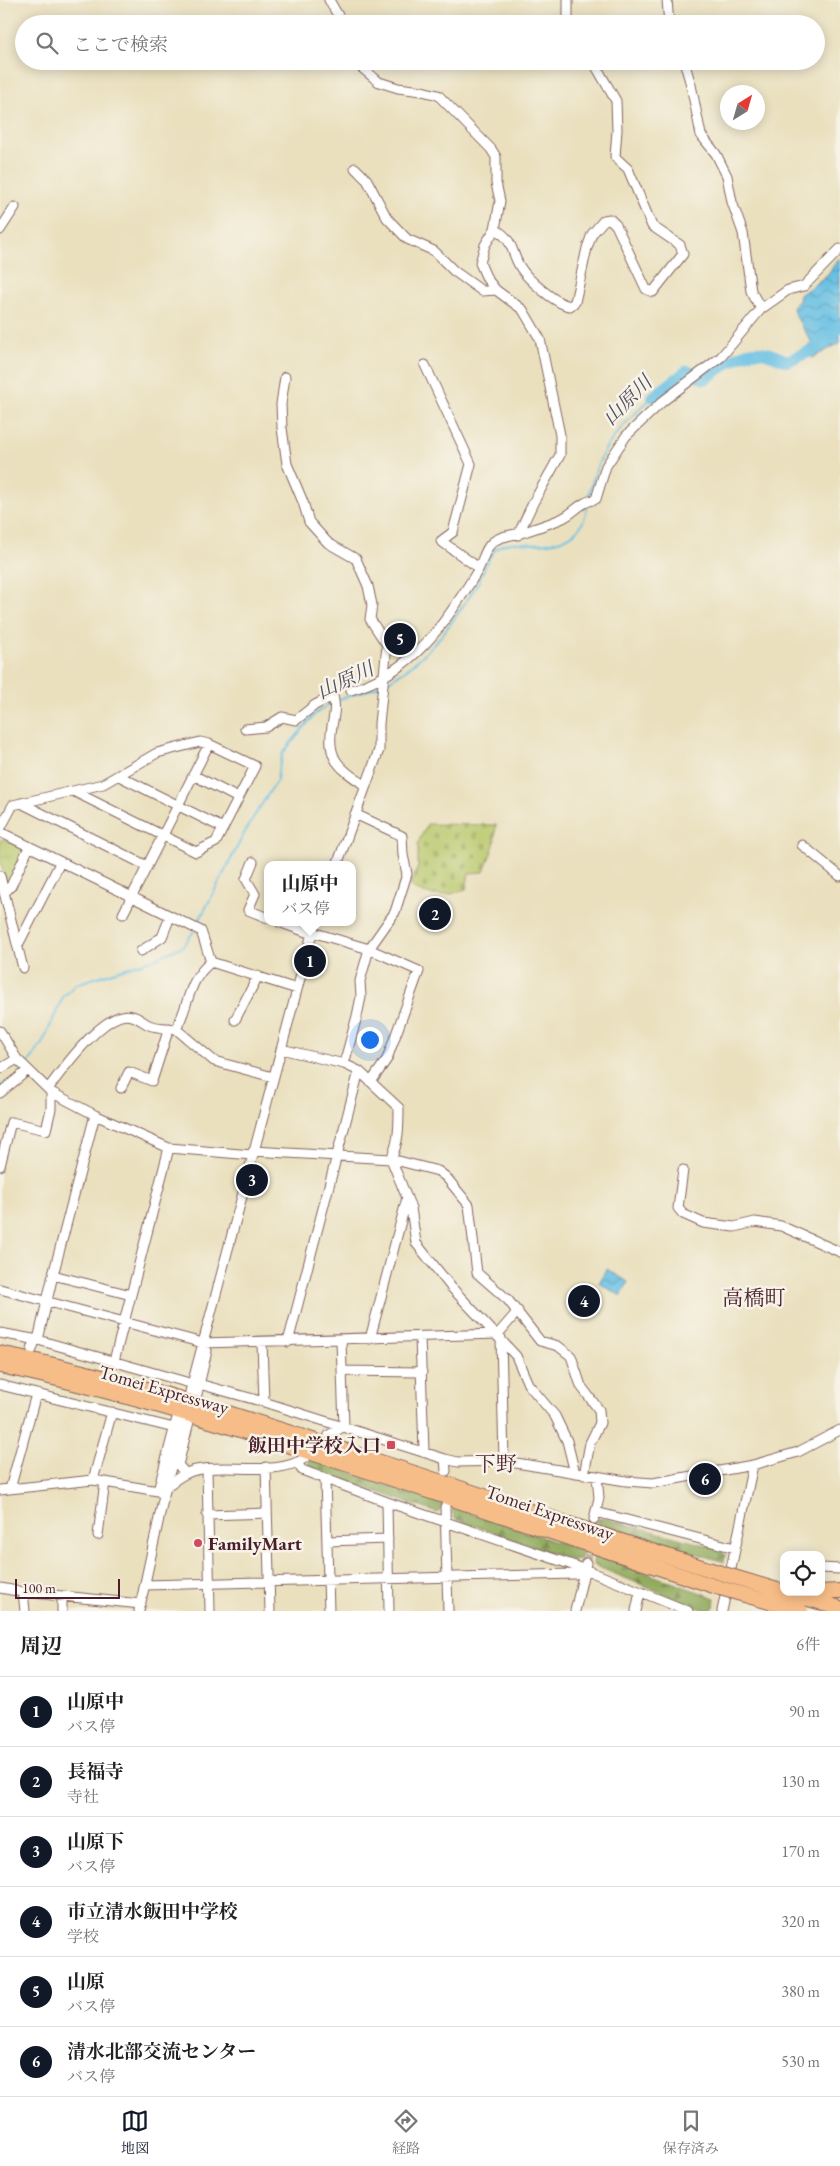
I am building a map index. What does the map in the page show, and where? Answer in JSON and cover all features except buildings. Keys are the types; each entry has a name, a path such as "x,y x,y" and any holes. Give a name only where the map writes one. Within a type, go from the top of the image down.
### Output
{"highway":[{"name":"Tomei Expressway","path":"0,1353 83,1372 176,1397 780,1590"},
{"name":"Tomei Expressway","path":"0,1366 81,1384 192,1415 397,1480 720,1588 808,1601 840,1608"},
{"path":"724,1571 780,1585"},
{"path":"808,1601 840,1591"},
{"name":"Tomei Expressway","path":"795,1596 808,1601"}],"street":[{"path":"329,0 338,15"},
{"path":"568,0 568,15"},
{"path":"667,0 668,15"},
{"path":"365,70 379,82 398,88 438,95 491,149 496,157 496,183 500,201 494,229 480,263 487,279 496,290 523,310 540,339 560,435 560,454 518,535"},
{"path":"494,229 506,236 525,274 556,300 570,306 575,302 592,234 604,220 610,219 616,224 646,289 653,292 683,254 680,245 652,226 628,169 615,157 617,130 616,101 598,70"},
{"path":"687,70 701,136 716,154 727,176 732,202 743,233 751,291 761,309"},
{"path":"356,168 367,180 387,218 407,239 434,251 454,271 482,291 496,290"},
{"path":"0,230 15,208"},
{"path":"351,690 367,686 414,656 429,641 479,568 490,546 499,537 518,535 565,517 584,502 596,499 606,466 626,436 663,401 722,357 761,309 788,290 804,286 840,249"},
{"path":"425,365 471,464 453,532 442,541 479,568"},
{"path":"286,377 281,404 287,464 309,522 328,543 356,559 368,586 372,605 370,619 387,645 378,756 337,861"},
{"path":"245,728 266,727 282,717 296,720 315,705 332,696 336,707 329,743 332,754 340,765 366,786"},
{"path":"73,791 196,852 216,842 255,766 209,744 200,742 157,753 103,784 73,791 22,803 13,805 0,831 60,863 201,931 211,962"},
{"path":"123,914 209,744"},
{"path":"193,775 238,798"},
{"path":"119,776 223,828"},
{"path":"22,803 147,866"},
{"path":"344,1064 357,1016 361,997 360,981 369,949 394,912 408,874 403,855 402,836 355,814"},
{"path":"802,845 840,876"},
{"path":"4,893 10,886 29,847"},
{"path":"253,862 246,879 255,894 248,910 264,916"},
{"path":"18,945 60,863"},
{"path":"0,876 24,968"},
{"path":"141,951 162,937 170,917"},
{"path":"291,926 369,949 419,970 387,1058 371,1082"},
{"path":"189,1390 315,926"},
{"path":"211,962 297,989"},
{"path":"122,1088 129,1072 152,1081 173,1028 182,1018 194,979 211,962"},
{"path":"235,1020 258,976"},
{"path":"0,1166 11,1122 46,1130 51,1109 49,1090 80,1048 111,1021 123,1016 132,1016 150,1026 173,1028 214,1061 273,1077"},
{"path":"0,1031 17,1059 49,1090 95,1115 169,1148 391,1159 438,1171 446,1176 470,1205 477,1274 508,1300 540,1341 558,1346 571,1356 581,1386 599,1410 600,1423 590,1444 584,1474"},
{"path":"281,1049 344,1064 359,1071 398,1108 399,1132 396,1149 391,1159 411,1208 416,1243 451,1287 516,1356 528,1384 555,1416 567,1441 575,1473"},
{"path":"0,1069 17,1059"},
{"path":"0,1093 28,1070"},
{"path":"288,1342 359,1071"},
{"path":"32,1350 37,1340 52,1275 95,1115"},
{"path":"114,1361 169,1148"},
{"path":"683,1170 678,1208 683,1214 703,1223 734,1227 755,1222 781,1226 840,1252"},
{"path":"370,1339 407,1197"},
{"path":"52,1275 131,1295"},
{"path":"0,1289 202,1342 288,1342 499,1336"},
{"path":"504,1461 499,1336 518,1311"},
{"path":"0,1333 37,1340 114,1361 189,1390 200,1384 264,1402 342,1428 458,1462 504,1461 642,1483 653,1483 753,1466 798,1452 840,1430"},
{"path":"420,1337 424,1451"},
{"path":"341,1340 343,1372 342,1428"},
{"path":"200,1384 202,1342"},
{"path":"262,1342 264,1402"},
{"path":"343,1372 422,1372"},
{"path":"23,1390 25,1380"},
{"path":"0,1385 174,1428"},
{"path":"10,1488 36,1394"},
{"path":"94,1480 112,1412"},
{"path":"0,1588 140,1607 174,1428 183,1420"},
{"path":"183,1420 178,1465 186,1474"},
{"path":"162,1491 183,1420"},
{"path":"329,1435 342,1428"},
{"path":"445,1459 446,1471"},
{"path":"0,1490 94,1480 162,1491 186,1474 196,1470 289,1466 301,1460 302,1470 387,1502 585,1566 640,1592 688,1611"},
{"path":"722,1611 753,1466"},
{"path":"266,1467 270,1611"},
{"path":"207,1469 210,1611"},
{"path":"597,1476 600,1498 595,1515 735,1548"},
{"path":"326,1479 329,1611"},
{"path":"98,1535 105,1482"},
{"path":"387,1502 390,1611"},
{"path":"445,1507 448,1611"},
{"path":"207,1515 267,1513"},
{"path":"327,1541 388,1539"},
{"path":"145,1586 328,1579 575,1574 585,1566"},
{"path":"575,1611 585,1566"},
{"path":"825,1568 840,1569"},
{"path":"23,1592 25,1611"},
{"path":"636,1611 640,1592"},
{"path":"62,1596 62,1611"}],"green space":[{"path":"427,824 496,825 494,845 484,872 469,873 466,889 452,894 430,895 416,890 410,885 418,867 418,843"},
{"path":"3,839 23,848 24,852 9,883 6,882 0,861 0,840"},
{"path":"310,1459 443,1504 442,1510 438,1513 312,1469 308,1465"},
{"path":"451,1507 583,1551 582,1558 574,1561 455,1519"},
{"path":"603,1518 720,1549 725,1555 724,1562 597,1523 598,1519"},
{"path":"594,1554 715,1598 714,1607 710,1610 702,1609 593,1565"}],"water":[{"path":"840,257 840,343 812,358 806,347 812,343 794,313 793,306 799,301 800,295 827,275"},
{"path":"607,1269 628,1282 621,1296 599,1283"}],"waterway":[{"name":"山原川","path":"653,397 687,371 705,379 738,357 753,352 771,354 787,361 818,348 840,326"},
{"name":"山原川","path":"588,498 597,467 605,450 621,428 653,397"},
{"name":"山原川","path":"386,682 414,663 438,639 469,597 478,583 490,556 496,549 508,543 543,544 562,540 570,536 582,524 587,505"},
{"name":"山原川","path":"337,700 380,686"},
{"name":"山原川","path":"197,925 248,826 277,780 283,753 314,715 330,703"},
{"name":"山原川","path":"27,1065 42,1044 63,997 76,984 154,959 183,946 194,931"},
{"name":"山原川","path":"0,1087 6,1082"}],"tunnel":[{"path":"586,1563 594,1519"}],"place":[{"name":"山原","path":"400,639"},
{"name":"長福寺","path":"435,914"},
{"name":"山原中","path":"310,961"},
{"name":"山原下","path":"252,1180"},
{"name":"市立清水飯田中学校","path":"584,1301"},
{"name":"飯田中学校入口","path":"391,1445"},
{"name":"清水北部交流センター","path":"705,1479"},
{"name":"FamilyMart","path":"198,1543"}],"district":[{"name":"高橋町","path":"754,1298"},
{"name":"下野","path":"496,1464"}]}
